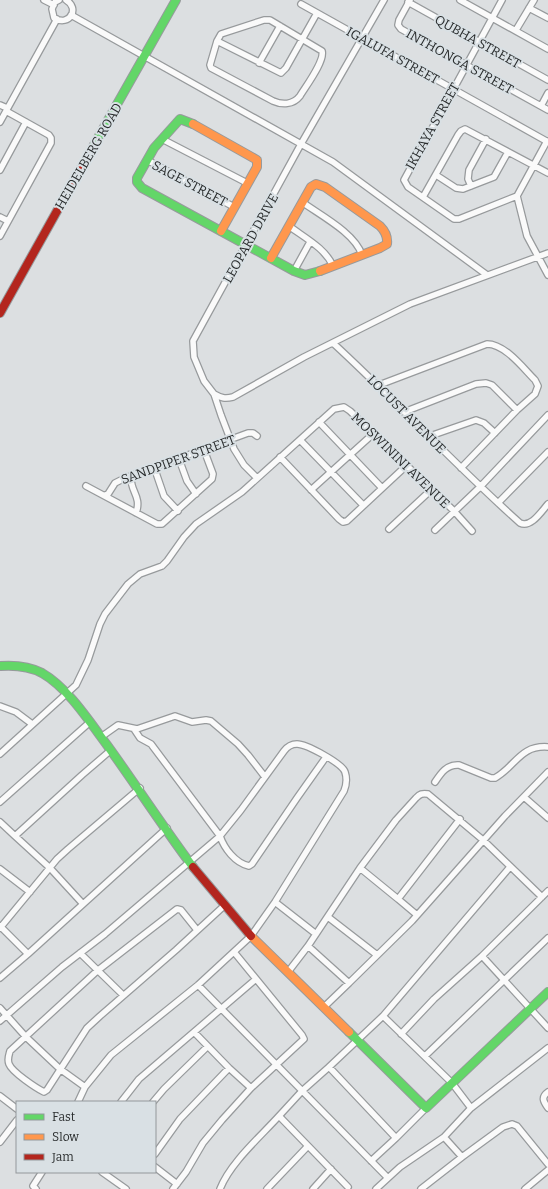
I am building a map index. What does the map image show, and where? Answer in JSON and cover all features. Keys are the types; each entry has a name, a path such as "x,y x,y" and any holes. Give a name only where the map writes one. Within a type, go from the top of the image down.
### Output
{"street":[{"path":"44,0 54,5"},
{"path":"59,0 55,2 52,13 54,18 60,21 65,21 71,15 73,9 72,5 67,0"},
{"name":"HEIDELBERG ROAD","path":"0,313 176,0"},
{"name":"LEOPARD DRIVE","path":"258,478 239,458 230,440 214,394 204,381 194,357 193,341 301,144 384,0"},
{"path":"460,0 548,49"},
{"name":"IKHAYA STREET","path":"502,0 404,180 406,184 423,197 457,220 517,196"},
{"path":"516,30 534,0"},
{"name":"QUBHA STREET","path":"409,1 548,80"},
{"name":"INTHONGA STREET","path":"409,1 399,20 399,27 548,110"},
{"name":"IGALUFA STREET","path":"302,4 547,142"},
{"path":"529,8 548,18"},
{"path":"217,41 281,73 286,68 316,13"},
{"path":"71,15 145,55 341,167 487,275"},
{"path":"0,122 57,19"},
{"path":"268,20 302,38 320,48 323,56 298,99 292,103 282,104 273,101 212,68 210,62 219,36 223,33 258,21 268,20"},
{"path":"259,63 280,26"},
{"path":"541,106 548,93"},
{"path":"0,105 49,135 51,138 51,143 0,236"},
{"path":"221,231 257,165 257,160 183,119 178,121 154,148 137,178 139,185 221,231 300,274 309,275 380,248 387,244 387,237 382,228 333,192 319,184 314,184 302,202 271,258"},
{"path":"0,170 26,122"},
{"path":"423,197 461,131 465,129 468,129 548,173"},
{"path":"162,138 247,183"},
{"path":"471,186 468,178 469,170 486,140"},
{"path":"547,142 517,196 527,236 548,275"},
{"path":"436,175 460,189 471,186 494,177 508,152"},
{"name":"SAGE STREET","path":"147,160 234,207"},
{"path":"302,202 350,237 358,246 362,255"},
{"path":"0,217 8,221"},
{"path":"289,226 326,254 333,266"},
{"path":"294,271 310,242"},
{"path":"214,394 220,398 227,399 233,397 332,343 410,304 548,252"},
{"name":"LOCUST AVENUE","path":"332,343 379,386 480,487 520,523 525,524 530,522 548,504"},
{"path":"379,386 487,344 499,346 506,352 537,383 537,390 535,394 517,410 461,468"},
{"path":"404,412 476,384 486,383 492,385 517,410"},
{"name":"MOSWININI AVENUE","path":"0,754 76,685 88,660 100,624 105,614 128,584 140,574 162,566 196,524 216,509 236,497 334,409 344,407 350,411 454,511 472,531"},
{"path":"435,530 480,487 548,415"},
{"path":"430,436 476,420 484,423 496,433"},
{"path":"319,422 382,488"},
{"name":"SANDPIPER STREET","path":"105,495 108,494 115,483 131,476 248,433 253,433 257,436"},
{"path":"312,490 373,434"},
{"path":"300,440 363,505"},
{"path":"86,486 160,525 165,523 178,511 210,481 213,476 204,450"},
{"path":"498,503 548,452"},
{"path":"280,457 343,522 347,521 406,466"},
{"path":"179,459 187,481 196,494"},
{"path":"154,468 164,496 178,511"},
{"path":"131,476 131,481 138,502 136,513"},
{"path":"389,529 431,490"},
{"path":"0,666 10,665 33,670 45,675 67,694 140,788 190,861 224,905 251,936 426,1108"},
{"path":"0,706 16,712 32,724"},
{"path":"100,737 118,725 134,729 175,716 192,722 206,720 211,721 238,744 265,777"},
{"path":"0,802 90,722"},
{"path":"134,729 140,738 151,744 220,836 226,849 244,865 249,866 252,864 326,757"},
{"path":"0,1021 220,836 286,748 294,744 307,746 340,766 345,771 345,788 275,902 251,936 198,985 111,1055 85,1087 78,1101"},
{"path":"435,782 445,770 453,765 459,765 491,778 495,778 528,750 536,747 548,747"},
{"path":"15,836 111,750"},
{"path":"324,1007 417,915 483,840 548,772"},
{"path":"28,954 0,927 57,859 78,839 140,788"},
{"path":"288,972 308,946 360,868 396,820 422,793 428,794 460,819 542,897"},
{"path":"524,797 548,818"},
{"path":"398,899 460,819"},
{"path":"0,822 50,868 83,904"},
{"path":"0,978 167,828"},
{"path":"220,1189 233,1166 302,1091 358,1041 383,1016 510,867"},
{"path":"360,868 417,915"},
{"path":"0,869 30,892"},
{"path":"401,1034 434,999 482,956 548,891"},
{"path":"275,902 316,934"},
{"path":"197,930 181,910 176,909 97,971 10,1051 8,1059 11,1067 44,1092 47,1090 87,1028 176,950 224,905"},
{"path":"328,917 377,955"},
{"path":"425,1056 548,938"},
{"path":"308,946 349,983"},
{"path":"173,1189 214,1129 251,1088 303,1042 304,1036 234,952"},
{"path":"80,953 123,995"},
{"path":"482,956 548,1028"},
{"path":"122,1101 139,1079 256,979"},
{"path":"198,985 388,1178"},
{"path":"370,1161 396,1138 548,992"},
{"path":"0,1008 26,1037 60,1070 85,1087"},
{"path":"383,1016 452,1083 472,1108"},
{"path":"194,1032 207,1047 251,1088"},
{"path":"154,1101 207,1047"},
{"path":"379,1188 404,1164 444,1137 472,1108 548,1048"},
{"path":"329,1067 396,1138"},
{"path":"156,1153 180,1119 229,1068"},
{"path":"548,1092 543,1097 543,1100 548,1108"},
{"path":"0,1096 16,1108"},
{"path":"279,1116 348,1187"},
{"path":"0,1142 16,1121"},
{"path":"422,1189 503,1127 512,1124 517,1126 548,1164"},
{"path":"444,1137 462,1157"},
{"path":"267,1189 308,1146"},
{"path":"156,1169 177,1184"},
{"path":"313,1189 331,1169"},
{"path":"524,1189 548,1170"},
{"path":"36,1189 33,1186 41,1173"},
{"path":"103,1173 126,1189"}],"traffic: fast":[{"path":"90,152 176,0"},
{"path":"193,124 180,119 154,148 137,178 137,182 142,188 294,271 305,275 320,271"},
{"path":"0,666 21,666 32,669 52,679 61,687 107,745 193,867"},
{"path":"349,1032 426,1108 548,992"}],"traffic: slow":[{"path":"193,124 257,160 257,167 221,231"},
{"path":"271,258 311,187 316,184 325,187 380,226 386,234 387,239 387,244 380,248 320,271"},
{"path":"251,936 349,1032"}],"traffic: jam":[{"path":"0,313 90,152"},
{"path":"193,867 251,936"}]}
